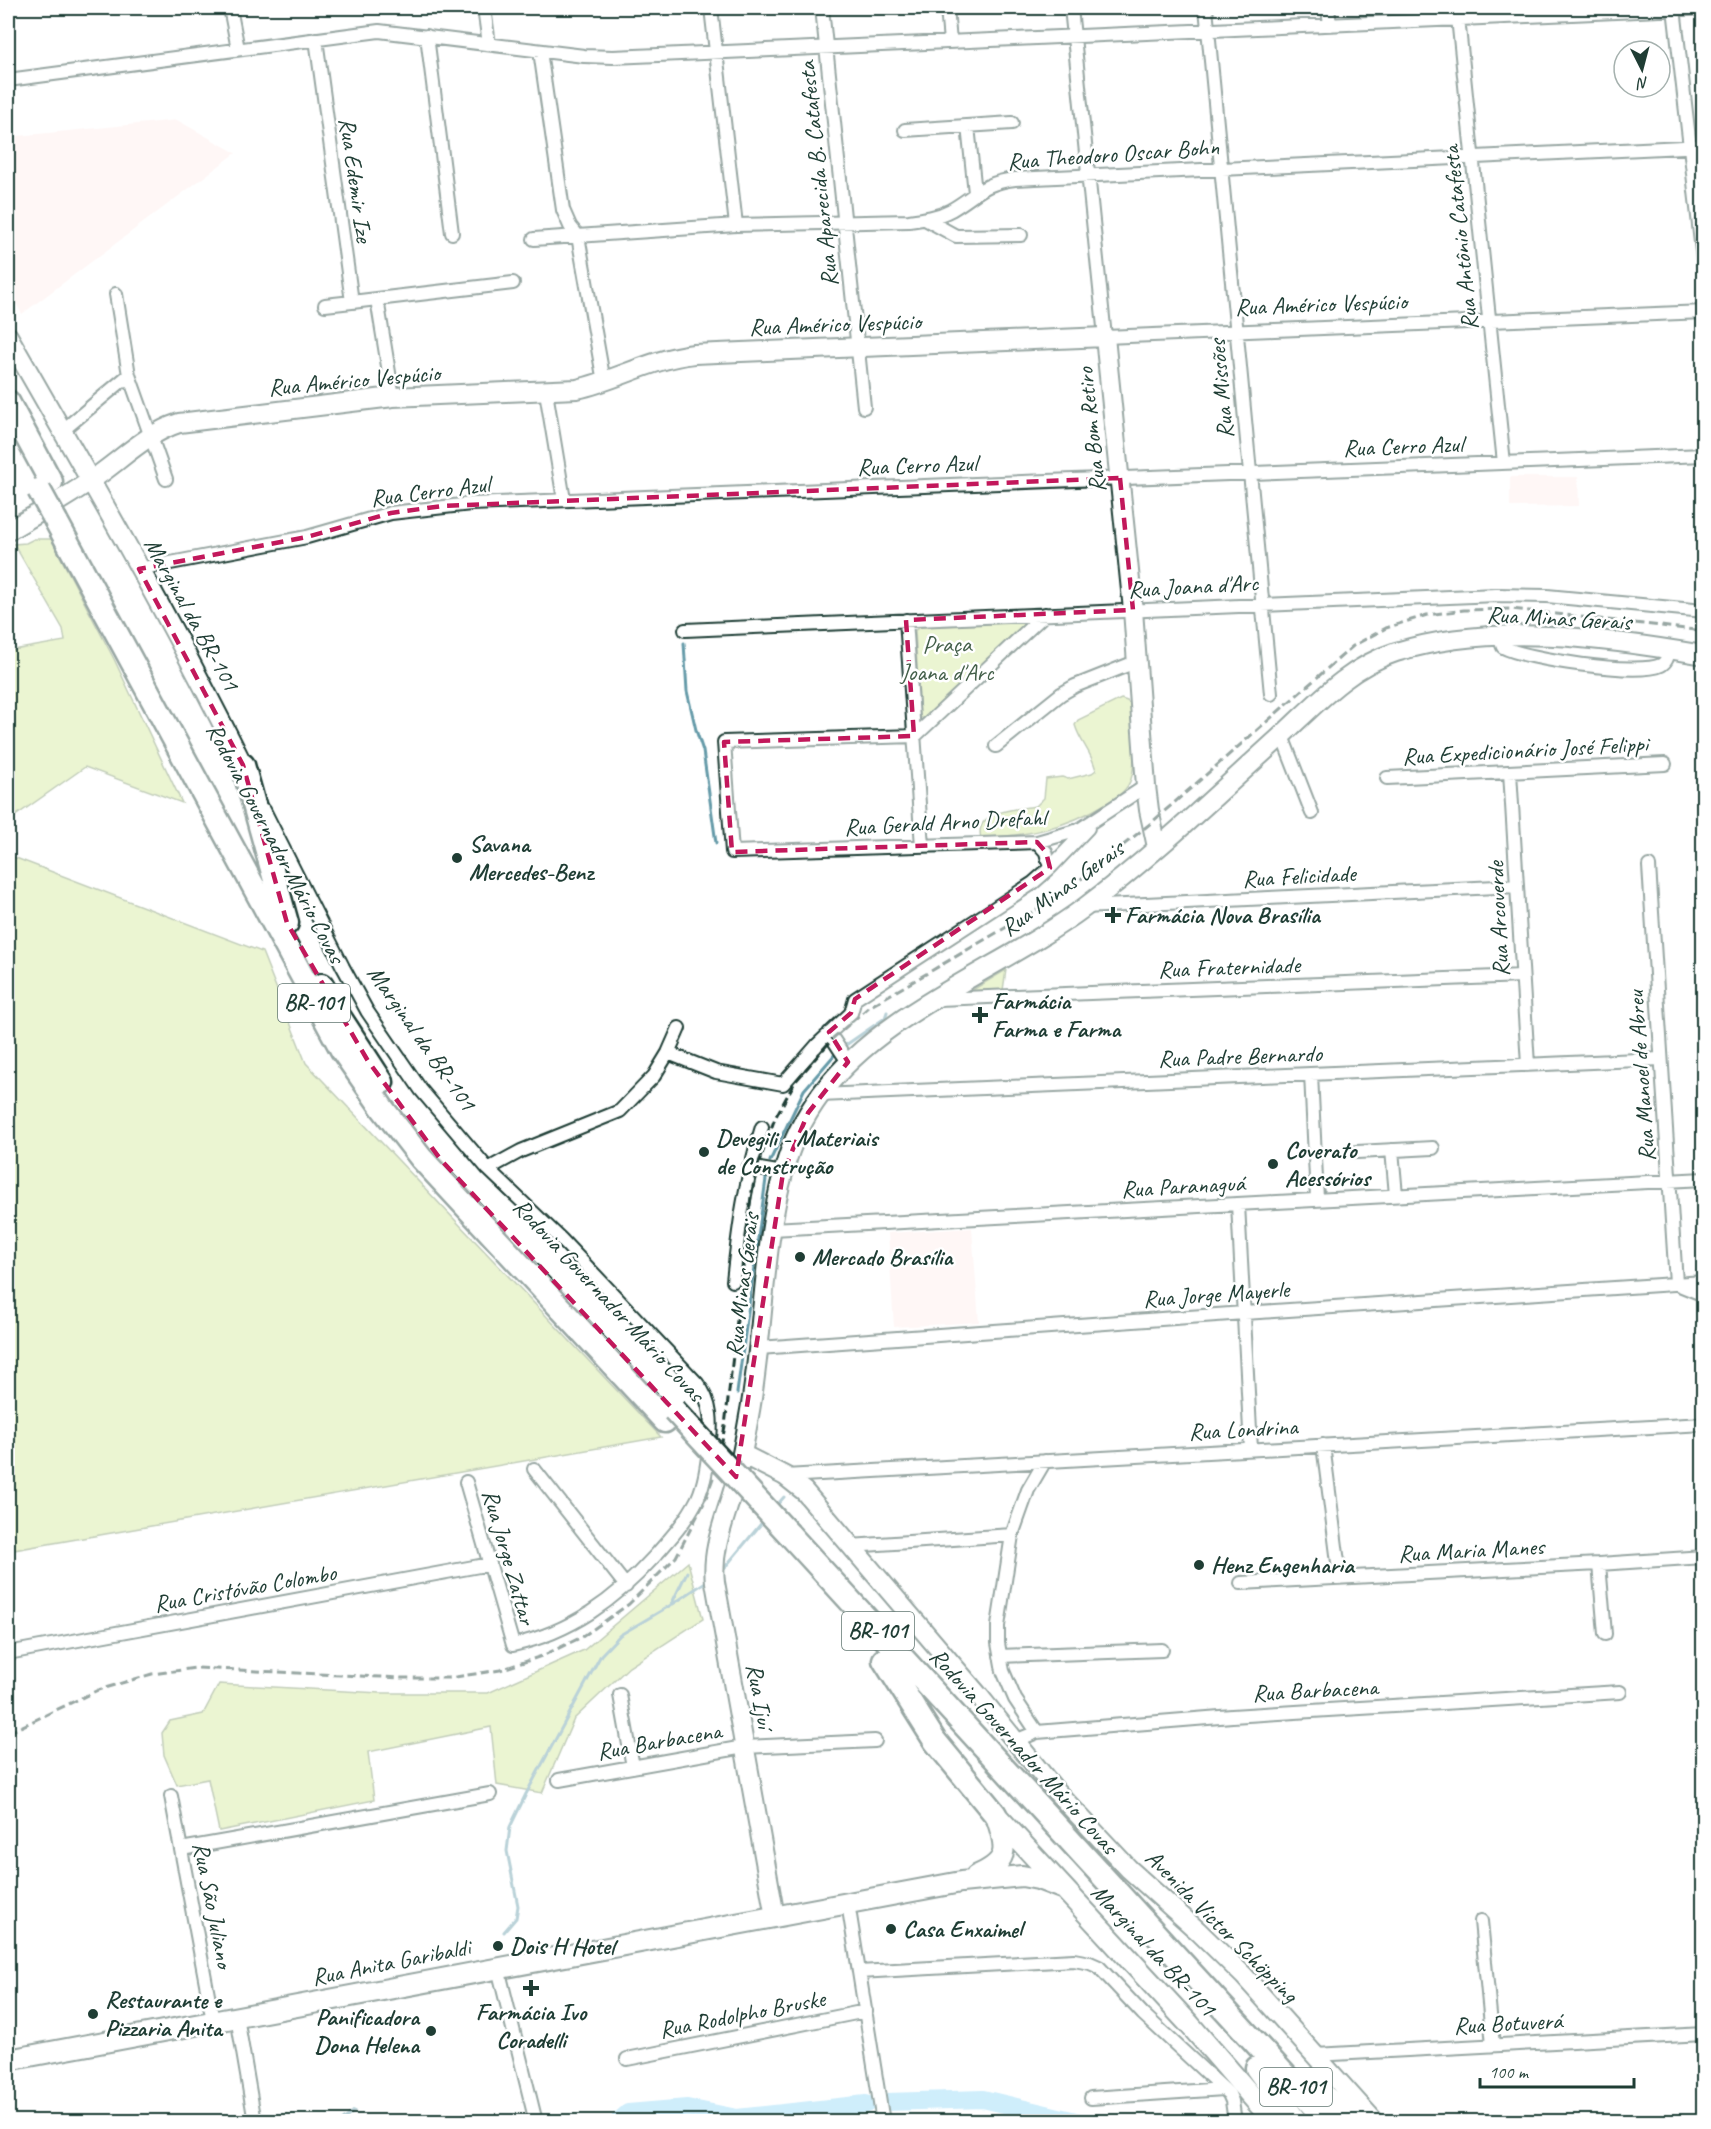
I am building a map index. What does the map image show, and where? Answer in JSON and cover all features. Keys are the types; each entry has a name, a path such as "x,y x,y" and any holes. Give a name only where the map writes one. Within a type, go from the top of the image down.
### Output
{"highway":[{"name":"Rodovia Governador Mário Covas","path":"8,402 45,486"},
{"name":"Rodovia Governador Mário Covas","path":"8,431 45,486 288,923 363,1053 424,1138 669,1416"},
{"name":"Rodovia Governador Mário Covas","path":"62,516 342,1050 421,1158 669,1416 781,1537 1261,2060 1307,2121"},
{"path":"243,765 288,923"},
{"name":"Rodovia Governador Mário Covas","path":"781,1537 884,1660 1261,2060 1328,2121"},
{"path":"884,1660 935,1741 995,1814"},
{"path":"1261,2060 1296,2121"},
{"path":"1261,2060 1359,2121"}],"main road":[{"name":"Marginal da BR-101","path":"8,336 91,480 243,765"},
{"name":"Rua Américo Vespúcio","path":"8,531 91,480 150,436 179,423 393,397 577,389 604,382 643,366 676,356 1106,337"},
{"name":"Rua Bom Retiro","path":"1106,337 1138,661 1146,786 1157,847"},
{"name":"Rua Minas Gerais","path":"734,1485 742,1454 759,1348 772,1229 783,1173 798,1132 820,1095 848,1062 893,1026 1084,907 1157,847 1282,736 1330,690 1379,659 1393,653 1435,643 1499,637 1546,636 1703,651"},
{"name":"Avenida Victor Schöpping","path":"742,1454 785,1476 804,1491 985,1703 1050,1784 1106,1845 1244,1976 1375,2121"},
{"name":"Rua Ijuí","path":"734,1485 717,1545 714,1569 775,1917"},
{"name":"Marginal da BR-101","path":"995,1814 1190,2025 1274,2121"},
{"name":"Rua Anita Garibaldi","path":"961,1882 993,1869 1002,1859 1004,1838 995,1814"},
{"name":"Rua Anita Garibaldi","path":"8,2060 961,1882 1022,1876 1038,1879 1064,1889"}],"street":[{"path":"230,8 238,49"},
{"path":"484,8 489,44"},
{"path":"711,8 736,225"},
{"name":"Rua Aparecida B. Catafesta","path":"822,8 864,407"},
{"path":"947,8 950,42"},
{"name":"Rua Bom Retiro","path":"1071,8 1106,337"},
{"name":"Rua Missões","path":"1206,8 1271,694"},
{"path":"1328,8 1330,25"},
{"path":"1674,8 1704,269"},
{"path":"8,80 379,31 597,57 1330,25 1457,13 1704,8"},
{"name":"Rua Antônio Catafesta","path":"1457,13 1504,463"},
{"path":"427,36 452,234"},
{"name":"Rua Edemir Ize","path":"316,39 352,302"},
{"path":"540,51 563,210 570,226 578,236 604,382"},
{"path":"905,130 1012,123"},
{"path":"968,126 975,193"},
{"name":"Rua Theodoro Oscar Bohn","path":"534,239 736,225 925,219 952,209 975,193 1004,180 1704,146"},
{"path":"925,219 956,236 1022,235"},
{"path":"325,305 513,283"},
{"path":"116,294 129,375 166,479"},
{"path":"377,299 393,397"},
{"name":"Rua Américo Vespúcio","path":"1106,337 1704,312"},
{"path":"62,430 129,375"},
{"path":"546,392 564,500"},
{"name":"Rua Cerro Azul","path":"139,569 307,537 372,517 411,509 471,504 1704,455"},
{"name":"Rua Joana d'Arc","path":"685,630 1496,595 1547,596 1704,610"},
{"path":"914,736 1045,614"},
{"path":"906,620 922,846"},
{"path":"1499,637 1503,647 1524,654 1617,669 1659,666 1667,659 1670,649"},
{"path":"996,746 1074,686 1138,661"},
{"name":"Rua Gerald Arno Drefahl","path":"914,736 724,741 732,852 1037,842 1069,834 1094,822 1146,786"},
{"path":"1282,736 1312,813"},
{"name":"Rua Expedicionário José Felippi","path":"1387,778 1665,764"},
{"name":"Marginal da BR-101","path":"243,765 327,936 367,1011 421,1090 488,1169 561,1239 697,1383 708,1402 711,1429 703,1484 694,1506 674,1535 626,1586 593,1612 576,1623 534,1640 513,1645"},
{"name":"Rua Arcoverde","path":"1510,772 1528,1065"},
{"path":"668,1053 716,1072 783,1084 829,1033 851,1013 855,999 1033,883 1094,822"},
{"path":"1037,842 1046,852 1050,868"},
{"name":"Rua Manoel de Abreu","path":"1649,866 1676,1284"},
{"name":"Rua Felicidade","path":"1084,907 1517,886"},
{"name":"Rua Fraternidade","path":"936,999 1522,976"},
{"path":"488,1169 521,1151 620,1111 646,1086 668,1053 679,1028"},
{"path":"829,1033 848,1062"},
{"name":"Rua Padre Bernardo","path":"820,1095 1661,1059"},
{"path":"1311,1074 1317,1199"},
{"path":"733,1281 743,1201 762,1127"},
{"path":"1357,1152 1434,1148"},
{"path":"1392,1150 1396,1195"},
{"path":"750,1167 783,1173"},
{"name":"Rua Paranaguá","path":"772,1229 1704,1179"},
{"path":"1238,1204 1251,1449"},
{"name":"Rua Jorge Mayerle","path":"759,1348 1704,1282"},
{"name":"Rua Jorge Mayerle","path":"1676,1284 1704,1296"},
{"name":"Rua Londrina","path":"785,1476 1704,1424"},
{"path":"1323,1445 1340,1578"},
{"path":"1037,1732 1009,1689 1000,1656 998,1626 1012,1535 1028,1490 1045,1461"},
{"path":"534,1469 626,1586"},
{"name":"Rua Jorge Zattar","path":"466,1482 513,1645"},
{"path":"850,1546 1012,1535"},
{"name":"Rua Maria Manes","path":"1241,1583 1704,1557"},
{"name":"Rua Cristóvão Colombo","path":"8,1653 490,1564"},
{"path":"1599,1564 1605,1634"},
{"path":"1000,1656 1162,1650"},
{"name":"Rua Barbacena","path":"1015,1741 1037,1732 1232,1716 1620,1692"},
{"path":"620,1695 633,1767"},
{"name":"Rua Barbacena","path":"559,1780 744,1747 875,1741"},
{"path":"181,1849 490,1794"},
{"name":"Rua São Juliano","path":"171,1796 213,2021"},
{"path":"848,1903 884,2121"},
{"path":"1481,1921 1493,2045"},
{"path":"859,1972 1074,1960 1090,1963 1107,1974 1143,2014 1224,2089 1232,2101 1235,2121"},
{"path":"498,1968 536,2121"},
{"name":"Rua Rodolpho Bruske","path":"627,2059 866,2011"},
{"path":"237,2017 255,2121"},
{"name":"Rua Botuverá","path":"1316,2055 1704,2034"},
{"path":"1092,2098 1224,2089"}],"highlighted area":[{"path":"1120,478 1133,610 906,620 914,736 724,742 732,852 1037,842 1046,852 1050,868 855,999 851,1013 829,1032 848,1062 808,1113 783,1173 736,1477 441,1160 368,1061 287,923 243,765 139,569 307,537 391,513 442,506"}],"shaded area":[{"path":"177,120 236,153 22,314 8,289 8,137"},
{"path":"1510,477 1578,477 1579,506 1510,507"},
{"path":"972,1228 979,1322 894,1327 888,1233"}],"green space":[{"path":"34,539 51,539 114,659 182,803 85,767 8,821 8,651 65,641 63,629 14,544 26,543"},
{"name":"Praça Joana d'Arc","path":"1034,621 924,719 920,717 915,630 920,627"},
{"path":"1121,699 1131,705 1134,743 1133,772 1124,791 1113,800 1060,825 1030,833 981,838 980,829 991,816 1009,810 1036,806 1044,798 1046,779 1062,777 1068,779 1096,770 1075,725 1078,720"},
{"path":"8,855 262,952 306,1063 661,1437 8,1551"},
{"path":"1006,970 1003,990 969,992"},
{"path":"688,1562 703,1619 629,1667 574,1719 542,1793 497,1785 491,1727 368,1752 374,1800 219,1831 208,1779 177,1785 164,1755 162,1733 170,1721 203,1714 219,1684 380,1693 488,1693 584,1650"}],"waterway":[{"path":"684,643 687,691 703,751 716,843"},
{"path":"843,1047 885,1018 887,1012"},
{"path":"770,1161 804,1090 836,1053"},
{"path":"737,1393 766,1179"},
{"path":"775,1507 784,1497"},
{"path":"721,1572 765,1519"},
{"path":"504,1932 516,1918 518,1906 507,1851 510,1827 526,1794 601,1655 620,1635 671,1605 687,1572"},
{"path":"673,1604 707,1581"},
{"path":"886,2102 983,2099 1080,2122"},
{"path":"618,2122 628,2113 687,2108 737,2118 866,2104"},
{"path":"341,2122 354,2111"}],"railway":[{"path":"8,1733 98,1690 152,1674 196,1668 401,1678 449,1678 500,1670 542,1656 582,1637 629,1604 676,1557 704,1503 717,1467 725,1426 751,1196 757,1168 775,1118 795,1082 833,1038 869,1007 1041,907 1081,879 1151,823 1353,646 1386,628 1427,615 1464,610 1512,609 1704,631"}],"place":[{"name":"Savana Mercedes-Benz","path":"457,858"},
{"name":"Farmácia Nova Brasília","path":"1113,915"},
{"name":"Farmácia Farma e Farma","path":"980,1015"},
{"name":"Devegili - Materiais de Construção","path":"704,1152"},
{"name":"Coverato Acessórios","path":"1273,1164"},
{"name":"Mercado Brasília","path":"800,1257"},
{"name":"Henz Engenharia","path":"1199,1565"},
{"name":"Casa Enxaimel","path":"891,1929"},
{"name":"Dois H Hotel","path":"498,1946"},
{"name":"Farmácia Ivo Coradelli","path":"531,1988"},
{"name":"Restaurante e Pizzaria Anita","path":"93,2014"},
{"name":"Panificadora Dona Helena","path":"431,2031"}]}
